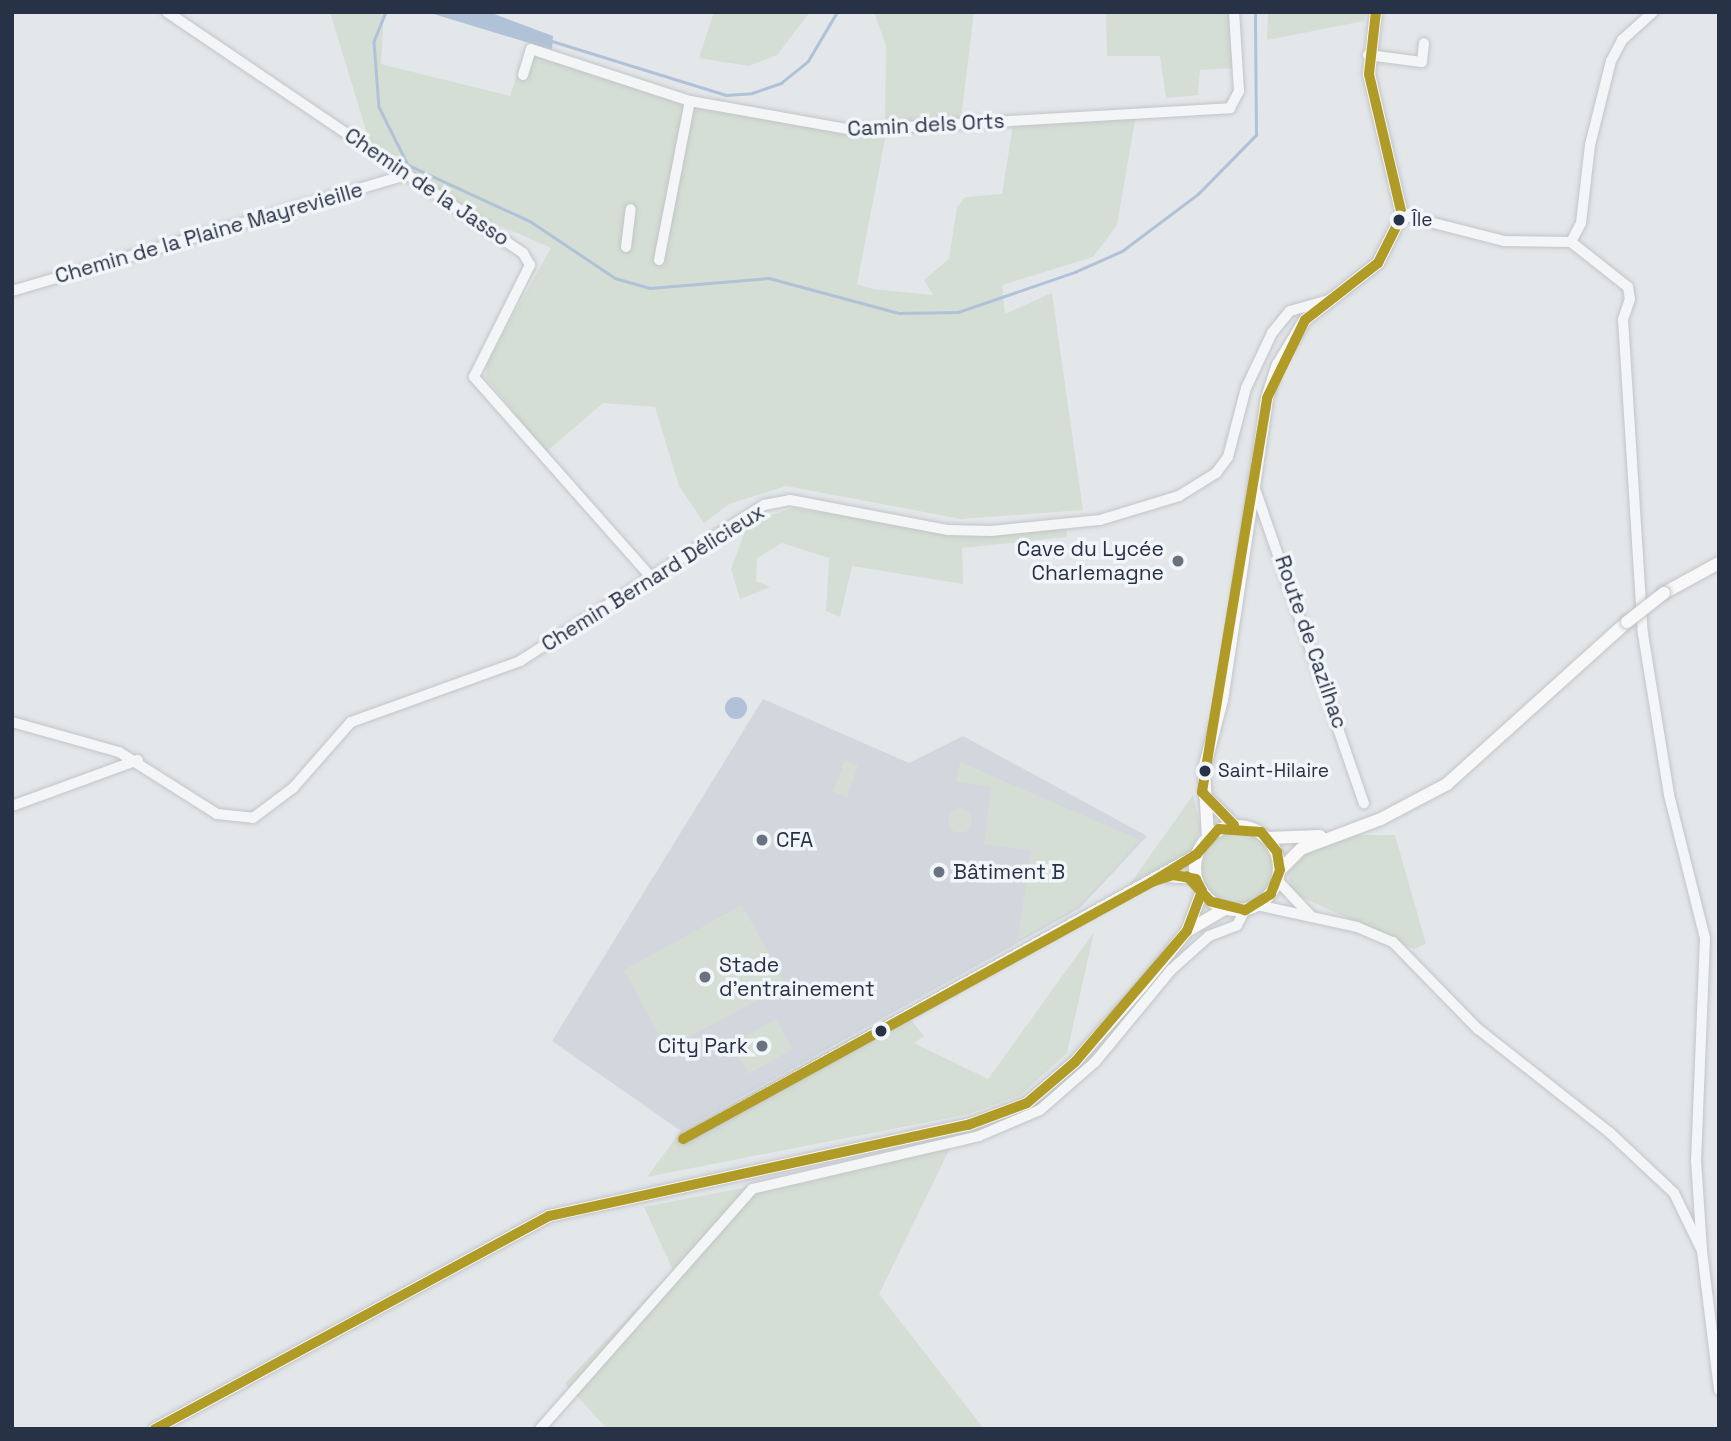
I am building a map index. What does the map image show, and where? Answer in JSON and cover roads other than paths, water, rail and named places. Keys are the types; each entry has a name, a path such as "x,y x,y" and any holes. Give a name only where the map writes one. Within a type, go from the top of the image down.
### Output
{"main road":[{"path":"1208,837 1202,792 1254,484 1278,365 1305,320 1378,263 1402,215 1368,55 1376,12"},
{"path":"1202,792 1234,825 1267,838 1328,836 1381,819 1447,784 1627,622 1664,593 1719,563"},
{"path":"1225,909 1202,891 1196,879 1197,854 1208,837 1234,825"},
{"path":"155,1429 549,1216 968,1125 1027,1103 1074,1062 1187,931 1225,909 1251,907 1279,876 1328,836"},
{"path":"1267,838 1279,876"},
{"path":"1187,931 1202,891"}],"street":[{"name":"Chemin de la Jasso","path":"167,12 523,253 530,265 474,377 651,577"},
{"name":"Camin dels Orts","path":"523,75 531,49 690,101 853,130 1230,108 1240,91 1234,12"},
{"path":"1572,242 1581,223 1590,145 1611,61 1622,40 1653,12"},
{"path":"1368,55 1422,62 1424,43"},
{"path":"659,260 690,101"},
{"name":"Chemin de la Plaine Mayrevieille","path":"12,291 405,175"},
{"path":"626,247 631,209"},
{"path":"1402,215 1504,241 1572,242 1628,287 1630,299 1623,318 1643,634 1669,795 1705,938 1696,1160 1702,1251 1719,1390"},
{"name":"Chemin Bernard Délicieux","path":"12,722 138,760 217,814 253,818 293,788 351,722 520,661 728,525 776,502 948,530 991,531 1100,520 1179,496 1216,473 1228,457 1246,388 1272,333 1290,312 1332,299"},
{"name":"Route de Cazilhac","path":"1254,484 1364,803"},
{"path":"12,807 138,760"},
{"path":"683,1139 1152,882 1197,854"},
{"path":"1152,882 1173,875 1196,879"},
{"path":"1279,876 1313,917"},
{"path":"540,1429 752,1189 979,1136 1040,1110 1095,1062 1171,970 1209,936 1237,925 1251,907 1357,927 1408,954 1478,1029 1652,1170 1674,1192 1702,1251"}],"water":[{"path":"427,12 489,12 553,36 552,50"},
{"path":"736,697 744,700 747,708 744,716 736,719 728,716 725,708 728,700"}],"waterway":[{"path":"386,12 374,42 379,107 408,165 530,221 615,278 650,288 769,278 899,313 958,312 1075,272 1122,251 1198,194 1256,135 1255,12"},
{"path":"552,41 726,95 752,93 781,83 808,61 837,12"}],"place":[{"name":"Île","path":"1399,220"},
{"name":"Cave du Lycée Charlemagne","path":"1178,561"},
{"name":"Saint-Hilaire","path":"1205,771"},
{"name":"CFA","path":"762,840"},
{"name":"Bâtiment B","path":"939,872"},
{"name":"Stade d'entrainement","path":"705,977"},
{"name":"City Park","path":"762,1046"}]}
